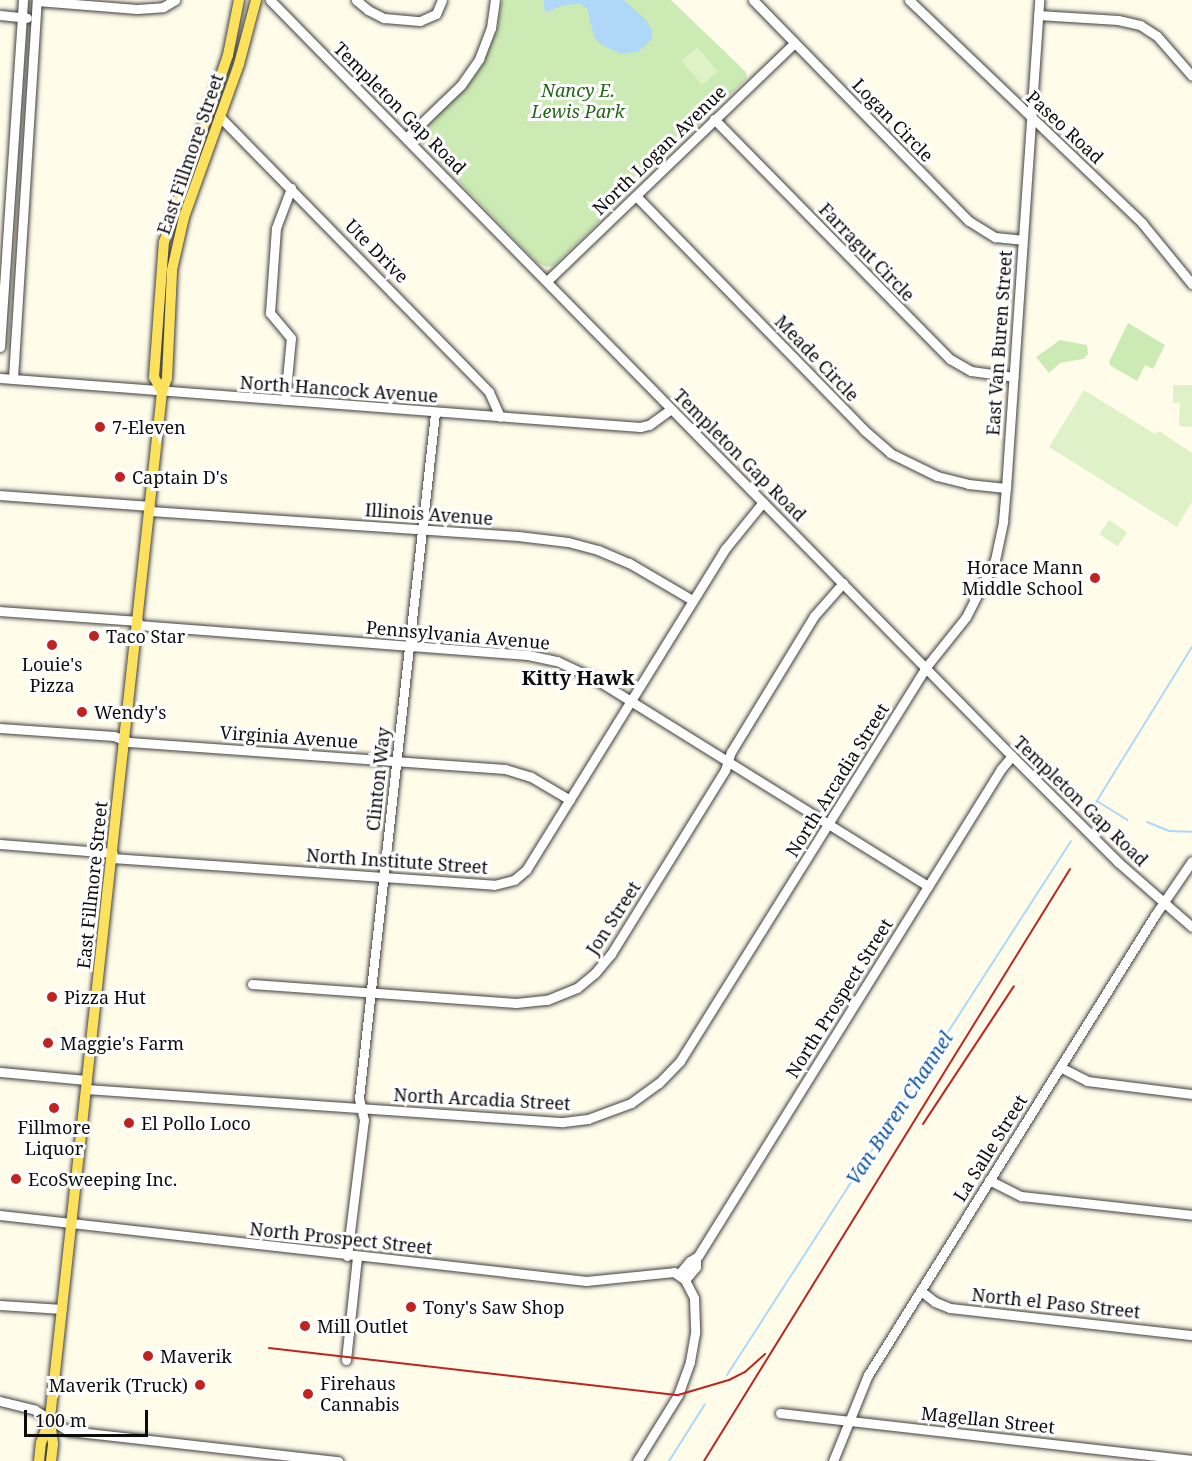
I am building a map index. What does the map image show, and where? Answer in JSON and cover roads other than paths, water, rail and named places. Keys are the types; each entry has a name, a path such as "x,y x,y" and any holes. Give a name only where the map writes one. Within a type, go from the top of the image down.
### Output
{"main road":[{"name":"East Fillmore Street","path":"162,392 154,377 164,242 228,55 239,0"},
{"name":"East Fillmore Street","path":"51,1461 50,1418 162,392 167,378 172,270 176,244 239,64 256,0"},
{"name":"East Fillmore Street","path":"39,1461 41,1443 50,1418"}],"street":[{"path":"0,347 5,196 23,0"},
{"path":"13,378 37,0 137,9 163,7 175,0"},
{"name":"Templeton Gap Road","path":"270,0 926,666 1011,756 1163,903 1192,927"},
{"path":"356,0 368,10 384,18 420,21 436,14 442,0"},
{"path":"406,138 461,85 479,58 490,28 495,0"},
{"name":"Logan Circle","path":"753,0 969,221 994,237 1022,240"},
{"name":"Paseo Road","path":"909,0 1142,223 1192,284"},
{"name":"East Van Buren Street","path":"926,666 966,617 988,576 999,544 1006,488 1039,0"},
{"path":"0,15 35,18"},
{"path":"1038,15 1118,20 1140,25 1157,36 1192,76"},
{"name":"North Logan Avenue","path":"547,281 794,43"},
{"name":"Ute Drive","path":"219,116 489,392 500,417"},
{"name":"Farragut Circle","path":"714,119 950,359 971,371 1014,377"},
{"path":"285,400 291,339 270,313 276,228 291,188"},
{"path":"5,196 23,197"},
{"name":"Meade Circle","path":"636,196 864,430 890,453 937,476 968,484 1006,488"},
{"name":"North Hancock Avenue","path":"0,378 640,427 649,424 671,409"},
{"name":"Clinton Way","path":"346,1360 364,1120 359,1098 411,646 435,413"},
{"name":"Illinois Avenue","path":"0,495 518,536 585,545 629,563 692,600"},
{"name":"North Institute Street","path":"0,844 384,877 494,885 508,882 526,870 692,600 725,549 763,502"},
{"name":"Jon Street","path":"252,984 527,1003 547,1000 577,988 595,974 611,954 724,772 731,751 814,616 843,583"},
{"name":"Pennsylvania Avenue","path":"0,611 543,657 583,672 928,886"},
{"name":"North Arcadia Street","path":"0,1072 87,1084 362,1109 563,1122 609,1112 646,1094 670,1072 690,1048 926,666"},
{"name":"Virginia Avenue","path":"0,728 516,771 531,777 570,800"},
{"name":"North Prospect Street","path":"0,1215 586,1281 614,1280 666,1271 682,1277 696,1267 696,1258 1011,756"},
{"name":"La Salle Street","path":"833,1461 868,1375 1163,903 1192,861"},
{"path":"1060,1067 1087,1082 1192,1094"},
{"path":"989,1180 1021,1196 1192,1215"},
{"path":"637,1461 678,1395 687,1374 695,1317 694,1298 682,1277"},
{"name":"North el Paso Street","path":"921,1291 935,1302 950,1308 1192,1335"},
{"path":"0,1305 62,1309"},
{"path":"0,1401 35,1410 69,1431 338,1461"},
{"name":"Magellan Street","path":"780,1413 1192,1460"},
{"path":"1105,1461 1107,1450"}],"water":[{"path":"544,0 624,0 646,20 652,31 652,39 639,51 622,54 600,44 594,37 587,8 580,4 563,5 548,12 544,9"}],"waterway":[{"name":"Van Buren Channel","path":"1090,812 1192,647"},
{"path":"1097,801 1128,820"},
{"path":"1147,822 1169,831 1192,832"},
{"name":"Van Buren Channel","path":"727,1375 1071,841"},
{"name":"Van Buren Channel","path":"669,1461 705,1404"}],"railway":[{"path":"704,1461 1070,869"},
{"path":"923,1124 1014,986"},
{"path":"269,1348 678,1395 729,1380 745,1372 765,1354"}],"place":[{"name":"7-Eleven","path":"100,427"},
{"name":"Captain D's","path":"120,477"},
{"name":"Horace Mann Middle School","path":"1095,578"},
{"name":"Taco Star","path":"94,636"},
{"name":"Louie's Pizza","path":"52,645"},
{"name":"Wendy's","path":"82,712"},
{"name":"Pizza Hut","path":"52,997"},
{"name":"Maggie's Farm","path":"48,1043"},
{"name":"Fillmore Liquor","path":"54,1108"},
{"name":"El Pollo Loco","path":"129,1123"},
{"name":"EcoSweeping Inc.","path":"16,1179"},
{"name":"Tony's Saw Shop","path":"411,1307"},
{"name":"Mill Outlet","path":"305,1326"},
{"name":"Maverik","path":"148,1356"},
{"name":"Maverik (Truck)","path":"200,1385"},
{"name":"Firehaus Cannabis","path":"308,1394"}],"district":[{"name":"Kitty Hawk","path":"578,677"}],"park label":[{"name":"Nancy E. Lewis Park","path":"578,101"}]}
